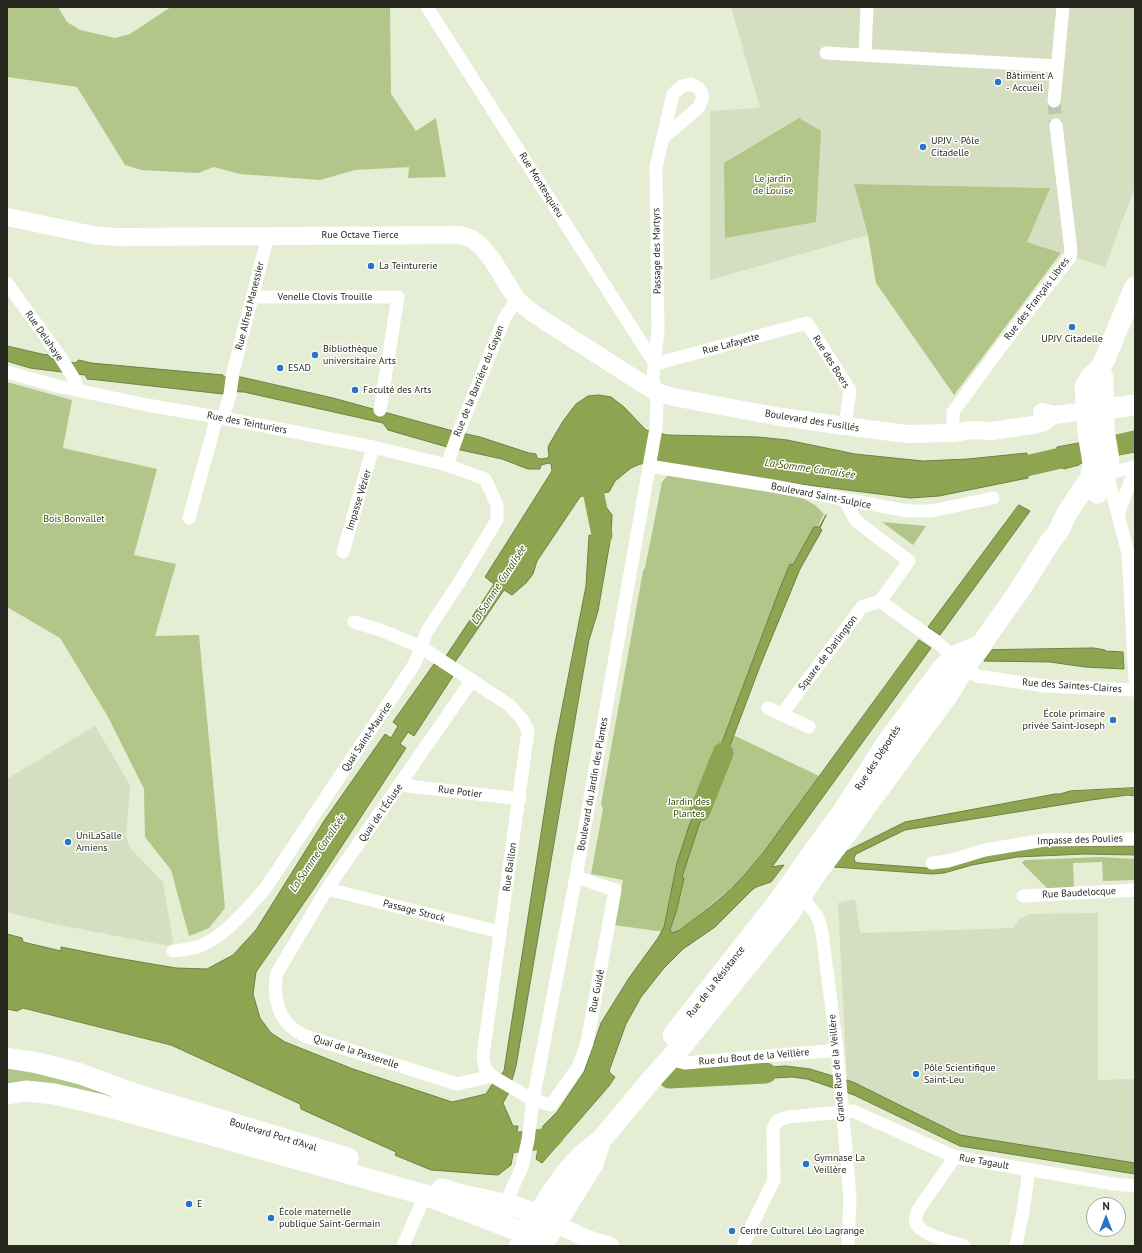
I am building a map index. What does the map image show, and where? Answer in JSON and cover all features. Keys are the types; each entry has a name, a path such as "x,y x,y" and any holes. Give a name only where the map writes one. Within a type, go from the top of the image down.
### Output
{"main road":[{"path":"1103,465 1096,432 1095,410 1103,378 1099,370 1135,287"},
{"path":"1095,410 1135,405"},
{"name":"Rue des Déportés","path":"794,892 813,852 844,810 909,711 952,656 982,644 998,623 1050,542 1058,532 1072,523 1083,512 1099,490 1103,465"},
{"name":"Rue des Déportés","path":"794,892 813,878 949,693 952,656"},
{"name":"Rue de la Résistance","path":"547,1220 593,1164 601,1140 651,1080 706,1018 788,914 794,892"},
{"name":"Rue de la Résistance","path":"651,1080 653,1067 661,1052 737,956 794,892"},
{"name":"Boulevard Port d'Aval","path":"7,1058 38,1063 81,1074 138,1095 281,1137 430,1185 464,1195 505,1204 547,1220"},
{"name":"Boulevard Port d'Aval","path":"7,1094 26,1092 54,1094 98,1104 425,1194 497,1222 522,1240 548,1244"},
{"path":"497,1222 505,1204"},
{"path":"522,1240 547,1220"},
{"path":"547,1220 548,1244"}],"street":[{"name":"Rue Montesquieu","path":"427,7 655,364"},
{"path":"865,55 867,7"},
{"path":"1054,101 1063,7"},
{"path":"826,53 1057,66"},
{"name":"Rue des Français Libres","path":"954,433 953,412 1070,257 1056,125"},
{"name":"Passage des Martyrs","path":"656,428 657,404 653,378 658,330 656,167 663,138"},
{"name":"Rue Octave Tierce","path":"7,217 93,235 117,237 461,235 472,239 482,247 493,260 516,300 534,314 654,391"},
{"name":"Rue Alfred Manessier","path":"189,518 220,417 230,394 232,376 268,236"},
{"name":"Rue Delahaye","path":"7,283 60,358 76,385"},
{"name":"Venelle Clovis Trouille","path":"252,296 398,298 380,410"},
{"name":"Rue de la Barrière du Gayan","path":"447,465 451,451 505,317 516,300"},
{"name":"Rue Lafayette","path":"655,364 807,323"},
{"name":"Rue des Boers","path":"807,323 850,390 845,426"},
{"name":"Rue des Teinturiers","path":"7,372 57,386 76,385 147,405 220,417 373,448 447,465 486,479"},
{"name":"Boulevard des Fusillés","path":"654,391 681,398 775,416 907,434 954,433 972,430 991,422 1043,412 1054,415 1095,410"},
{"name":"Boulevard du Jardin des Plantes","path":"505,1204 522,1167 533,1100 576,877 656,428"},
{"name":"Impasse Vézier","path":"343,552 373,448"},
{"path":"1118,514 1135,468 1103,465 1118,514 1131,553 1135,679"},
{"name":"Boulevard Saint-Sulpice","path":"649,466 773,486 908,511 931,511 993,498"},
{"name":"Quai Saint-Maurice","path":"173,951 201,946 221,934 240,917 265,889 415,663 426,650 427,631 460,581 497,520 497,505 486,479"},
{"path":"845,500 856,521 909,560 880,601 923,632 952,656"},
{"name":"Square de Darlington","path":"782,714 862,607 880,601"},
{"path":"354,622 383,631 426,650 472,680"},
{"name":"Rue des Saintes-Claires","path":"952,656 977,676 1045,686 1135,690"},
{"name":"Quai de l'Écluse","path":"282,963 328,890 472,680"},
{"name":"Rue Baillon","path":"472,680 509,705 522,719 528,731 520,798 483,1056 485,1068 492,1076"},
{"path":"768,708 810,727"},
{"name":"Rue Potier","path":"400,785 520,798"},
{"name":"Impasse des Poulies","path":"932,863 985,850 1045,840 1135,839"},
{"name":"Rue Guidé","path":"533,1100 551,1105 578,1067 587,1043 616,890 576,877"},
{"name":"Passage Strock","path":"328,890 500,932"},
{"name":"Rue Baudelocque","path":"1023,896 1135,890"},
{"name":"Grande Rue de la Veillère","path":"794,892 814,910 821,924 837,1049 841,1112 850,1199 848,1246"},
{"name":"Quai de la Passerelle","path":"282,963 276,973 275,982 279,1011 290,1026 305,1036 457,1084 492,1076"},
{"name":"Rue du Bout de la Veillère","path":"672,1058 685,1063 837,1049"},
{"path":"492,1076 533,1100"},
{"name":"Rue Tagault","path":"743,1246 774,1180 773,1129 777,1121 788,1117 853,1111 955,1157 1114,1184 1135,1186"},
{"path":"955,1157 918,1210 915,1217 916,1224 922,1231 964,1246"},
{"path":"1016,1246 1029,1170"},
{"path":"403,1246 425,1194"},
{"path":"547,1220 585,1238 610,1246"}],"shaded area":[{"name":"UPJV - Pôle Citadelle","path":"731,7 1135,7 1135,187 1105,267 1027,242 1049,188 855,184 868,235 710,280 710,111 760,108"},
{"name":"UniLaSalle Amiens","path":"95,726 130,785 126,836 130,848 163,882 174,947 54,924 7,912 7,779"},
{"path":"855,899 860,933 1014,928 1019,919 1030,914 1098,913 1098,1080 1135,1079 1135,1164 959,1135 847,1080 838,903"}],"green space":[{"path":"7,7 58,7 67,22 80,30 115,38 130,34 171,7 390,7 391,94 416,131 436,118 446,177 408,178 409,167 355,170 320,180 240,174 214,167 198,173 141,170 125,165 77,87 7,77"},
{"name":"Le jardin de Louise","path":"799,118 821,131 816,222 725,238 724,163"},
{"path":"854,184 1050,188 1027,242 1061,253 954,395 876,283 868,235"},
{"name":"Bois Bonvallet","path":"7,382 72,400 63,448 157,469 134,555 176,564 155,636 199,635 225,908 209,928 189,936 171,870 145,837 144,789 107,715 60,638 7,607"},
{"name":"Jardin des Plantes","path":"670,473 793,493 815,505 824,514 794,576 727,732 819,776 763,853 737,883 680,930 672,933 614,925 623,880 591,874 603,809 601,804 643,571 645,568 662,482"},
{"path":"882,522 926,526 913,545"},
{"path":"1102,857 1135,859 1134,880 1103,881 1102,862 1073,863 1074,888 1047,888 1022,863 1024,860"},
{"path":"7,1064 72,1082 134,1103 7,1086"}],"water":[{"path":"7,346 47,354 51,358 75,363 79,360 91,363 223,375 223,377 241,377 333,398 480,437 536,454 537,458 541,459 548,458 549,445 563,421 576,404 588,396 599,395 611,397 624,407 646,430 667,435 758,437 787,440 855,454 923,461 968,459 1027,453 1028,478 939,496 910,498 800,484 658,463 640,464 631,468 615,481 609,492 603,493 603,503 612,515 611,536 598,611 589,640 582,679 516,1066 508,1094 503,1103 513,1126 518,1126 511,1165 498,1175 431,1170 397,1156 395,1155 396,1152 301,1109 300,1104 171,1045 23,1008 17,1011 7,1009 7,934 22,938 23,942 61,951 61,947 176,968 207,969 233,955 256,930 324,821 385,734 391,738 398,726 393,722 434,664 437,666 440,665 494,584 485,577 552,471 551,464 541,465 540,469 528,469 502,459 447,447 388,430 383,423 244,392 224,391 223,394 88,380 85,375 30,368 7,361","holes":["580,497 586,497 593,536 589,535 586,586 555,744 504,1071 486,1094 452,1102 353,1069 285,1042 271,1033 260,1018 253,994 256,972 315,887 406,748 400,744 408,732 414,736 453,676 449,671 504,590 512,595 526,583 533,574 537,561"]},
{"path":"1135,431 1135,452 1081,462 1079,465 1064,469 1058,465 1055,454 1057,447"},
{"path":"1019,505 1030,511 940,635 928,627 994,538"},
{"path":"826,515 820,528 822,530 800,569 760,666 717,780 709,777 790,564 793,565 814,527 819,527"},
{"path":"919,640 931,648 772,867 784,865 771,882 756,887 752,890 715,927 683,949 664,968 641,997 626,1024 609,1071 615,1077 609,1086 542,1163 536,1159 543,1126 557,1112 584,1072 601,1023 629,978 658,938 664,927 677,863 689,826 707,782 714,785 682,877 684,878 677,909 670,930 672,933 680,930 724,895 740,880 763,853"},
{"path":"1094,648 1105,651 1123,652 1124,669 1085,667 1050,662 984,661 992,650"},
{"path":"1135,788 1135,796 1128,795 1091,800 905,830 856,854 854,858 855,862 859,863 926,868 938,867 1030,846 1135,846 1135,855 1084,854 1017,857 972,865 944,873 932,874 834,867 845,852 905,822 1070,791"},
{"path":"786,1066 810,1069 853,1082 960,1135 1135,1163 1135,1174 960,1146 854,1095 807,1079 792,1077 739,1080 738,1070"},
{"path":"723,1071 724,1081 666,1084 670,1075"}],"waterway":[{"name":"La Somme Canalisée","path":"1000,472 1135,441"},
{"path":"588,466 602,535"},
{"path":"700,811 723,753"},
{"path":"669,1078 766,1073"},
{"path":"490,1131 511,1143 551,1138 561,1125"}],"tunnel":[{"path":"1054,101 1056,125"}],"place":[{"name":"Bâtiment A - Accueil","path":"998,82"},
{"name":"UPJV - Pôle Citadelle","path":"923,147"},
{"name":"La Teinturerie","path":"371,266"},
{"name":"UPJV Citadelle","path":"1072,327"},
{"name":"Bibliothèque universitaire Arts","path":"315,355"},
{"name":"ESAD","path":"280,368"},
{"name":"Faculté des Arts","path":"355,390"},
{"name":"École primaire privée Saint-Joseph","path":"1113,720"},
{"name":"UniLaSalle Amiens","path":"68,842"},
{"name":"Pôle Scientifique Saint-Leu","path":"916,1074"},
{"name":"Gymnase La Veillère","path":"806,1164"},
{"name":"E","path":"189,1204"},
{"name":"École maternelle publique Saint-Germain","path":"271,1218"},
{"name":"Centre Culturel Léo Lagrange","path":"732,1231"}]}
